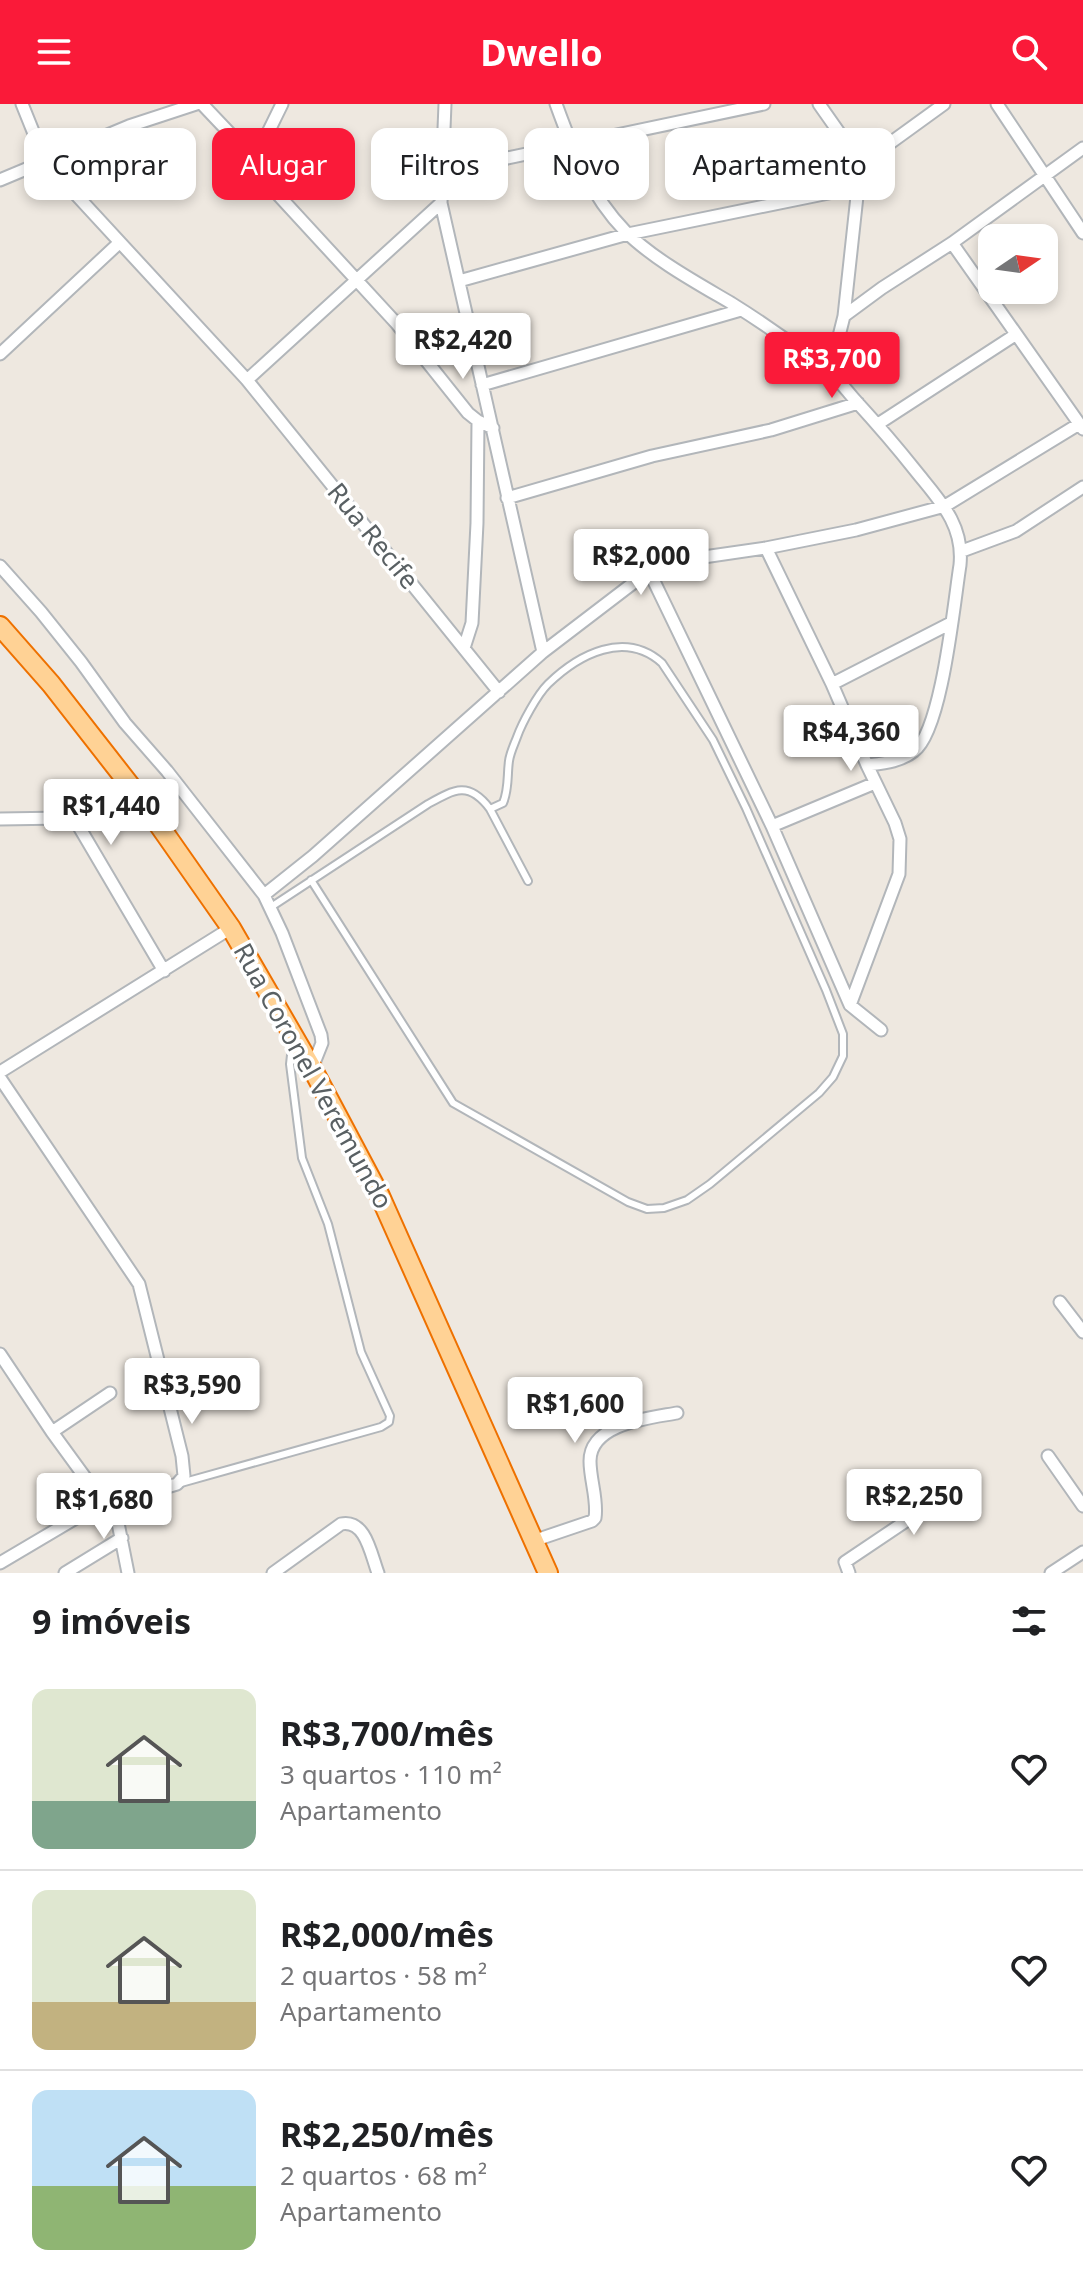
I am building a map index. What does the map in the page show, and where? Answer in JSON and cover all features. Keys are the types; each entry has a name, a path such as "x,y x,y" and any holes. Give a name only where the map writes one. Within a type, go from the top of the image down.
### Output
{"highway":[{"name":"Rua Coronel Veremundo","path":"0,626 51,684 140,798 231,928 312,1068 380,1196 548,1573"}],"street":[{"name":"Rua Recife","path":"22,104 32,128"},
{"path":"124,128 199,104 223,128"},
{"path":"271,128 282,104"},
{"path":"444,128 445,104"},
{"path":"556,104 565,128"},
{"path":"648,128 764,104"},
{"path":"819,104 836,128"},
{"path":"895,140 944,104"},
{"path":"997,104 1083,233"},
{"path":"844,316 1083,148"},
{"path":"0,180 24,170"},
{"name":"Rua Recife","path":"80,200 247,380 499,692"},
{"path":"282,200 397,324 451,395 478,421 493,428"},
{"path":"600,200 628,234 677,271 741,310 830,372 878,424 945,506 959,536 962,551 934,714 924,740 916,750 898,760 867,765"},
{"path":"459,281 628,234 794,200"},
{"path":"830,372 844,316 857,200"},
{"path":"247,380 441,203 543,652"},
{"path":"0,354 119,243"},
{"path":"264,895 313,856 543,652 638,577 683,560 856,530 945,506 1081,427 952,243"},
{"path":"482,385 741,310"},
{"path":"878,424 1015,335"},
{"path":"507,498 652,456 771,430 858,403"},
{"path":"464,648 472,623 478,421"},
{"path":"962,551 1016,531 1083,487"},
{"path":"766,548 832,684 900,839 899,874 850,1005"},
{"path":"0,566 51,624 125,723 167,771 264,895 321,1035 322,1043 312,1068"},
{"path":"649,571 772,826 850,1005 881,1030"},
{"path":"832,684 951,623"},
{"path":"772,826 875,783"},
{"path":"0,819 63,818 78,825 164,971"},
{"path":"0,1563 108,1502 177,1484 184,1476 182,1456 139,1284 0,1075 231,928"},
{"path":"1060,1302 1083,1332"},
{"path":"0,1354 52,1432 108,1502 122,1538 128,1573"},
{"path":"52,1432 110,1393"},
{"path":"533,1541 595,1518 590,1458 594,1443 621,1424 677,1413"},
{"path":"1048,1456 1083,1506"},
{"path":"849,1573 845,1562 964,1482"},
{"path":"273,1573 341,1524 354,1524 361,1529 378,1573"},
{"path":"65,1573 122,1538"},
{"path":"1051,1573 1083,1552"}],"lane":[{"path":"311,880 457,1107 628,1202 647,1209 664,1208 687,1200 819,1093 833,1077 843,1056 843,1034 826,990 713,740 662,663 641,649 627,645 610,647 569,666 546,686 519,733 509,758 507,794 503,803 490,809"},
{"path":"271,907 447,794 460,790 473,791 490,809 528,881"},
{"path":"177,1484 381,1427 389,1422 390,1416 361,1352 328,1224 302,1158 290,1064 293,1036"}]}
